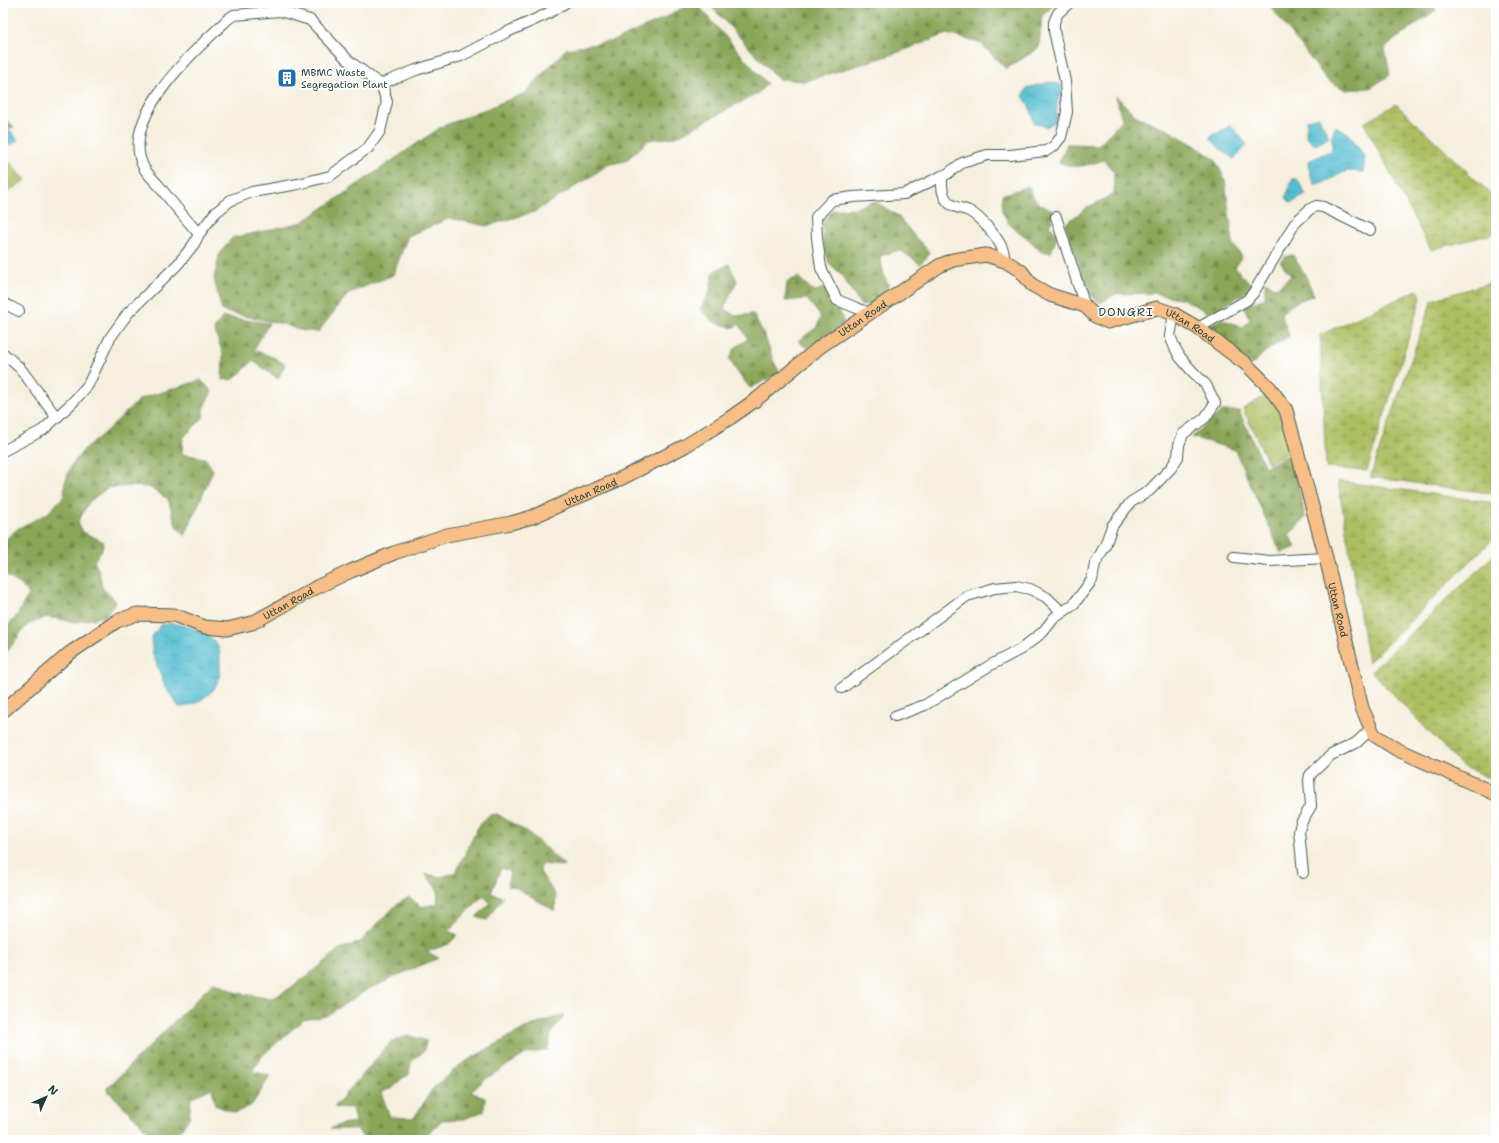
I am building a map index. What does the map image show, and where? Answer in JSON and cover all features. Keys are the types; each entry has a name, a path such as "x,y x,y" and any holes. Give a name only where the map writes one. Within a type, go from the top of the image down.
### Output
{"main road":[{"name":"Uttan Road","path":"3,711 70,653 117,621 137,614 174,615 205,627 227,629 252,623 319,586 394,553 447,535 511,523 532,516 622,478 685,446 730,418 757,399 821,346 939,266 953,260 986,255 1005,260 1021,271 1032,285 1050,295 1084,306 1095,316 1108,322 1157,308 1174,314 1198,328 1246,364 1270,388 1286,410 1326,558 1362,708 1374,735 1396,749 1496,794"}],"street":[{"path":"385,96 383,83 416,70 461,56 505,33 545,15 565,3"},
{"path":"869,313 837,300 821,268 816,217 832,200 853,197 904,194 947,174 962,163 986,155 1010,155 1046,151 1054,146 1061,137 1068,112 1065,81 1054,31 1054,22 1058,13 1068,3"},
{"path":"3,451 44,430 88,384 110,338 128,313 178,264 194,244 199,234 215,213 231,200 252,192 298,184 330,176 347,165 368,148 380,131 387,102 382,87 348,60 310,20 280,11 234,15 228,18 181,66 162,88 146,116 139,134 138,152 144,168 199,234"},
{"path":"942,176 942,189 948,202 951,205 976,215 982,221 1001,246 1004,252 1005,260"},
{"path":"1198,328 1247,300 1254,292 1295,223 1310,209 1316,206 1323,207 1370,230"},
{"path":"1056,217 1084,306"},
{"path":"3,303 19,311"},
{"path":"895,716 925,705 1021,648 1043,632 1054,618 1073,605 1092,580 1095,564 1105,546 1112,526 1131,502 1149,491 1171,468 1178,457 1179,445 1183,434 1205,418 1215,403 1206,385 1192,372 1175,348 1170,336 1174,314"},
{"path":"3,353 20,368 57,418"},
{"path":"1234,557 1269,561 1326,558"},
{"path":"842,688 967,596 996,588 1016,586 1030,589 1046,597 1062,612"},
{"path":"1303,874 1299,831 1301,823 1311,806 1310,775 1326,759 1356,743 1372,729"}],"green space":[{"path":"691,3 696,3 767,84 758,93 676,137 649,140 625,161 607,165 534,212 486,226 450,218 408,236 393,275 349,293 318,332 299,330 283,324 222,311 214,278 220,253 232,238 303,222 441,127 525,93 566,49 613,41 657,22"},
{"path":"708,3 1056,3 1042,16 1039,48 1006,69 980,43 947,34 888,56 806,81 778,79"},
{"path":"1268,3 1431,3 1436,10 1393,41 1385,49 1390,75 1370,88 1346,90 1327,80"},
{"path":"1116,96 1136,116 1166,129 1215,159 1225,180 1233,244 1242,256 1235,267 1243,277 1254,285 1246,292 1211,314 1183,299 1153,293 1116,294 1101,303 1089,294 1065,224 1088,207 1114,194 1114,172 1104,160 1082,166 1071,166 1059,162 1067,144 1098,145 1122,120"},
{"path":"1396,104 1495,198 1496,233 1431,250 1364,123"},
{"path":"3,117 14,127 3,130"},
{"path":"3,156 26,180 3,195"},
{"path":"1028,186 1032,195 1040,204 1054,210 1052,220 1049,225 1057,234 1051,252 1041,252 1027,238 1009,224 1002,211 1002,195"},
{"path":"874,201 898,216 931,253 920,264 900,250 880,256 884,276 889,285 879,300 861,306 841,274 829,263 823,243 823,222 832,210 856,208"},
{"path":"1293,255 1305,275 1314,295 1298,301 1281,313 1289,336 1266,351 1252,365 1202,329 1221,319 1243,327 1250,319 1243,306 1265,298 1265,282 1276,288 1291,276 1280,261 1287,256"},
{"path":"729,264 737,281 724,308 735,316 753,314 766,339 773,360 780,373 750,388 729,359 736,347 748,339 739,324 733,328 714,322 700,309 709,294 714,271"},
{"path":"798,277 814,292 827,286 838,307 844,323 807,348 798,341 816,328 821,317 807,299 785,301 787,282"},
{"path":"1496,281 1496,494 1370,477 1432,300"},
{"path":"1417,290 1421,298 1367,471 1326,468 1320,335"},
{"path":"223,317 269,323 254,350 275,358 285,364 278,379 253,361 234,379 222,380 223,354 214,329"},
{"path":"201,380 212,391 203,409 203,418 183,438 182,454 205,458 213,470 185,536 176,526 168,499 149,487 132,486 107,488 89,502 78,522 83,532 104,542 101,551 94,561 98,569 103,589 114,599 115,603 106,616 75,622 47,617 27,625 3,657 3,631 16,617 29,594 21,585 3,573 3,542 17,529 48,513 64,496 65,482 71,466 86,447 102,435 140,399"},
{"path":"1267,395 1278,409 1292,450 1268,463 1243,409"},
{"path":"1222,411 1239,411 1265,467 1292,453 1305,518 1289,535 1296,547 1281,553 1235,450 1192,437"},
{"path":"1338,481 1496,503 1496,536 1368,663"},
{"path":"1496,553 1496,781 1462,766 1371,671"},
{"path":"497,814 530,834 565,866 541,864 540,872 556,896 555,911 515,887 507,886 510,871 501,868 491,893 503,897 487,920 476,917 490,903 484,895 448,931 458,935 449,944 426,952 439,958 367,990 326,1016 303,1020 263,1055 252,1071 270,1076 252,1105 235,1113 215,1105 212,1088 191,1098 189,1118 175,1140 157,1140 106,1089 214,982 237,993 272,999 292,987 320,966 339,949 360,942 396,905 409,897 421,907 437,904 438,891 426,874 442,877 456,872 479,825 489,815"},
{"path":"565,1014 551,1034 548,1050 526,1054 485,1079 471,1092 485,1098 484,1111 464,1119 442,1120 421,1140 365,1140 357,1129 330,1129 342,1124 355,1122 352,1108 334,1107 391,1042 408,1035 427,1041 423,1052 411,1062 409,1075 401,1079 393,1088 381,1092 390,1117 414,1118 433,1088 461,1064 525,1028"}],"water":[{"path":"1050,82 1061,85 1062,94 1057,102 1056,121 1046,127 1034,123 1031,110 1023,96 1027,88"},
{"path":"1319,117 1329,137 1316,145 1306,136 1307,120"},
{"path":"1231,125 1247,145 1234,159 1219,148 1210,137"},
{"path":"1335,126 1348,133 1365,157 1363,172 1346,171 1320,185 1315,184 1310,174 1309,161 1332,150 1332,136"},
{"path":"10,130 18,140 10,146 3,135"},
{"path":"1292,179 1297,179 1306,195 1291,203 1286,198"},
{"path":"173,623 207,635 216,644 220,655 220,674 213,690 204,698 184,707 179,707 165,687 153,654 151,641 153,635 161,625"}],"place":[{"name":"MBMC Waste Segregation Plant","path":"287,78"}],"district":[{"name":"DONGRI","path":"1126,312"}]}
